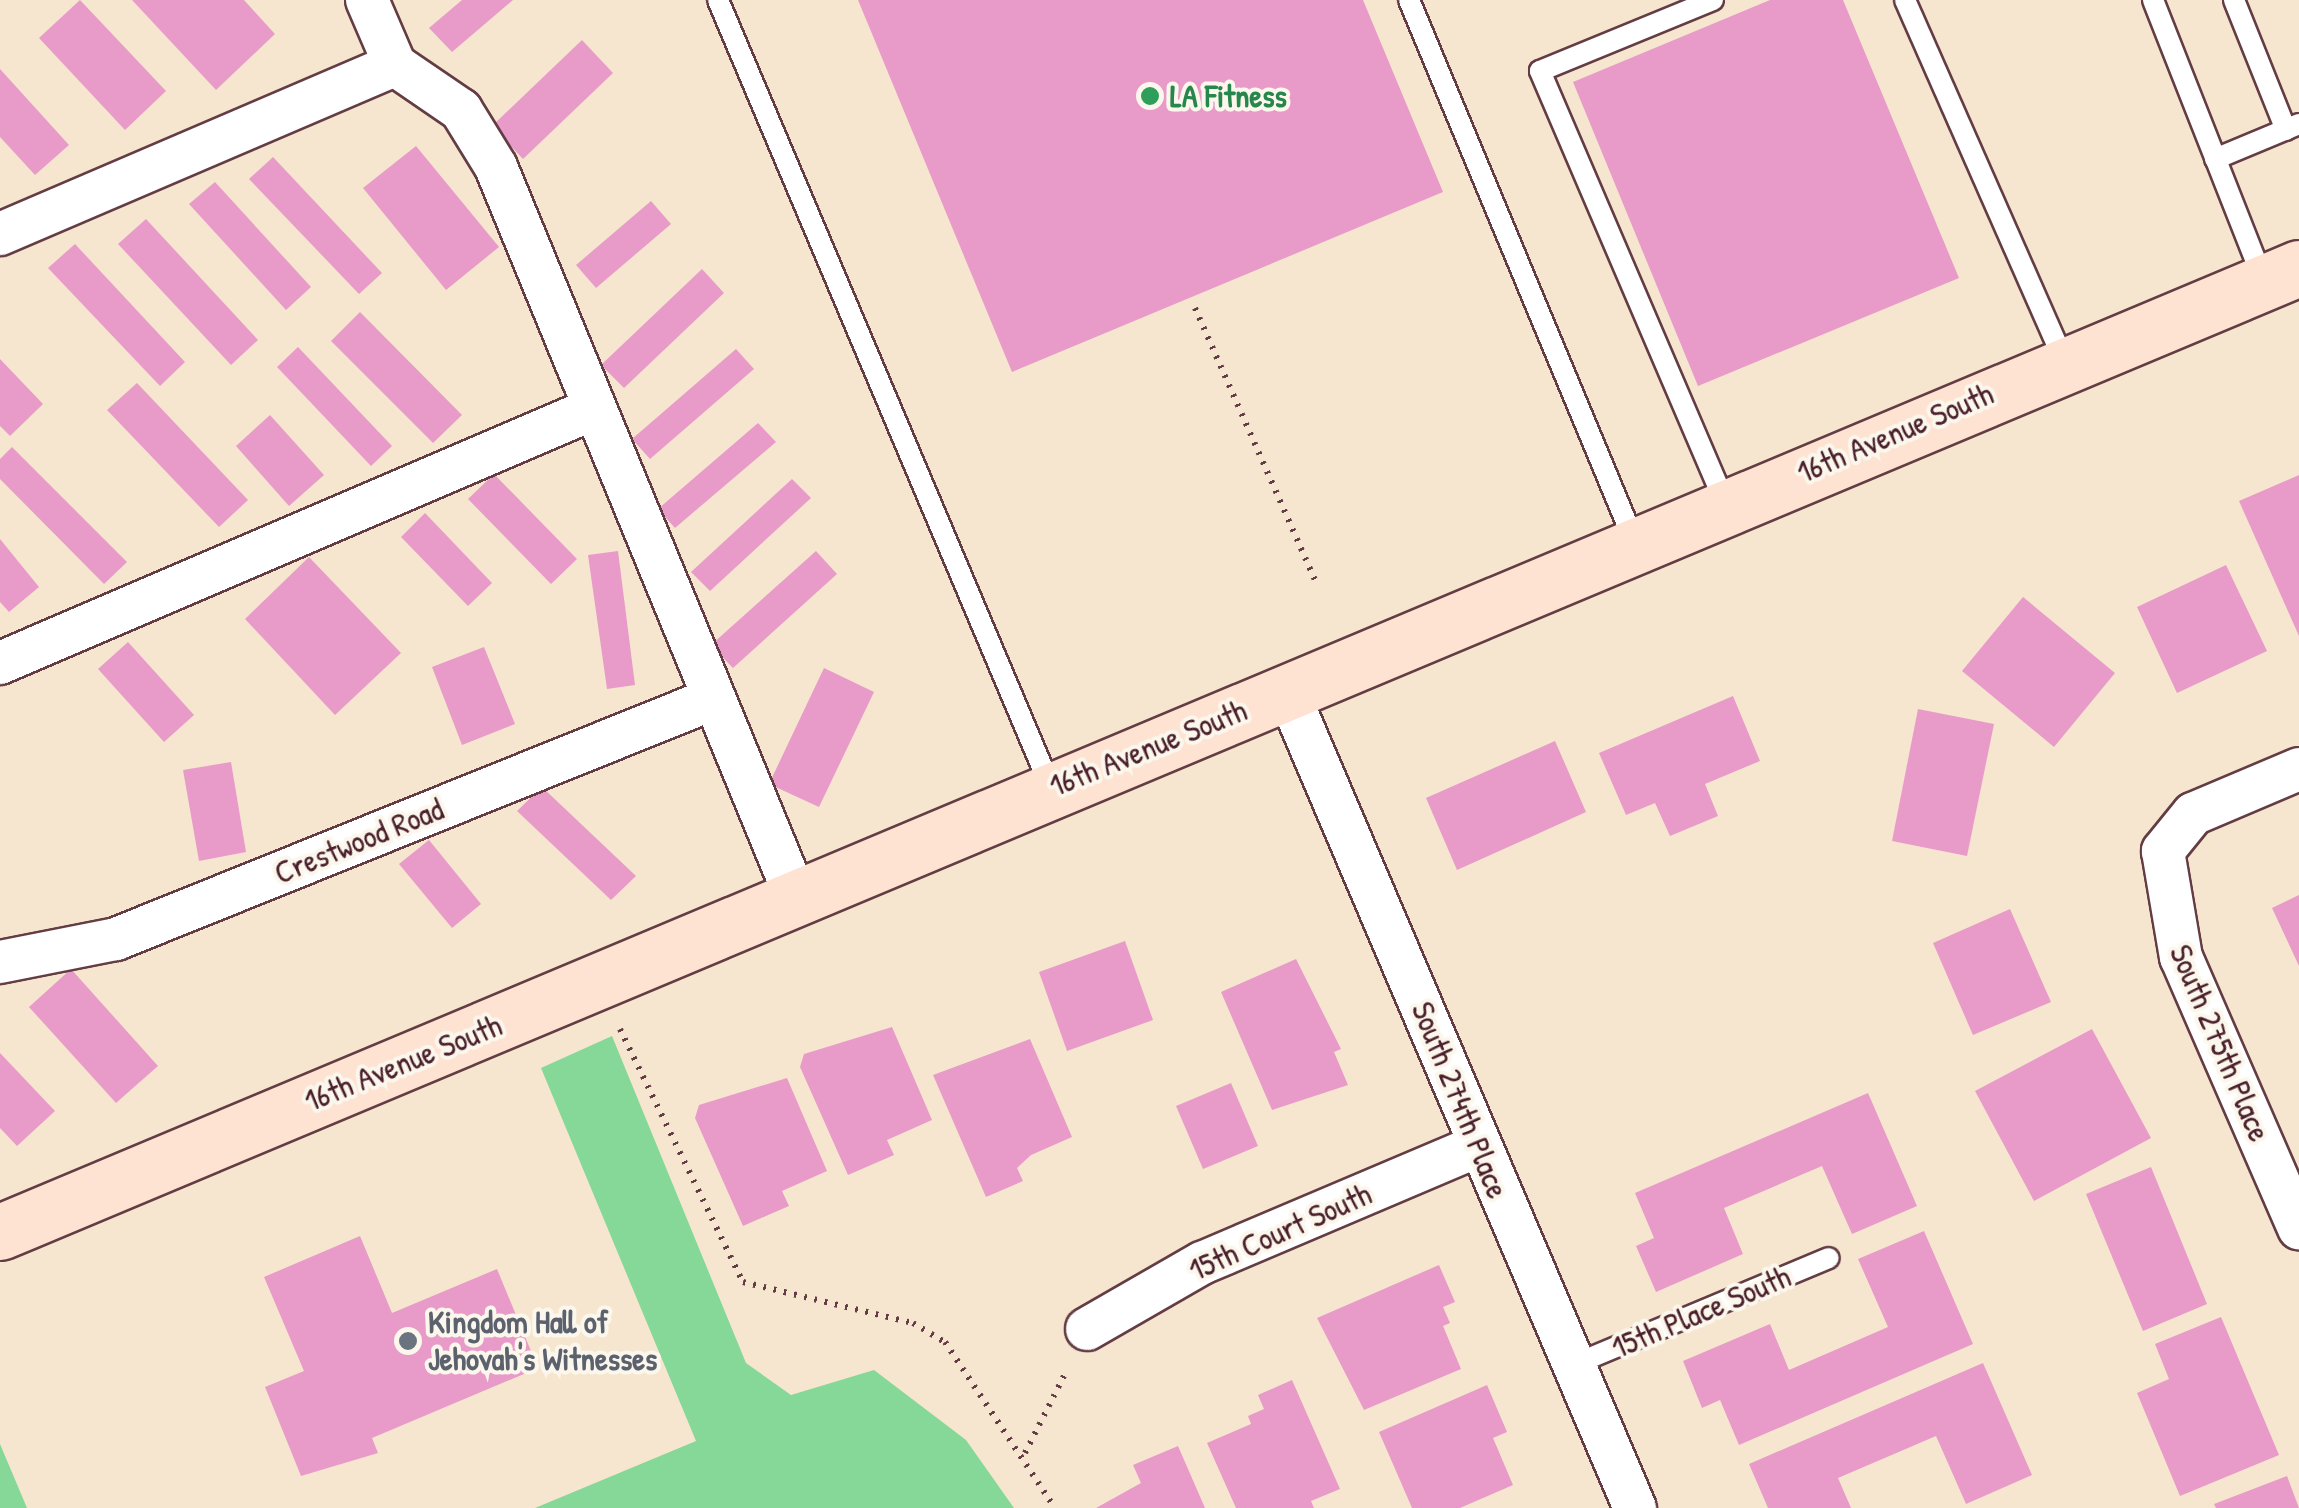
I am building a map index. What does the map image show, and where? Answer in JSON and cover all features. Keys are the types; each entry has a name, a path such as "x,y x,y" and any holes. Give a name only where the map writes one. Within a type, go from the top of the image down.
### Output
{"main road":[{"name":"16th Avenue South","path":"0,1232 600,985 795,895 2281,275"}],"street":[{"path":"367,0 396,65 462,110 496,167 795,895"},
{"path":"0,234 396,65"},
{"path":"0,662 595,408"},
{"name":"South 274th Place","path":"1288,690 1478,1146 1636,1508"},
{"name":"Crestwood Road","path":"0,962 116,939 712,700"},
{"name":"South 275th Place","path":"2299,769 2193,814 2163,852 2181,957 2299,1229"},
{"name":"15th Court South","path":"1088,1329 1202,1263 1478,1146"}],"lane":[{"path":"718,0 1052,788"},
{"path":"1409,0 1635,543"},
{"path":"1713,0 1540,71 1726,504"},
{"path":"1905,0 2065,362"},
{"path":"2153,0 2216,159 2281,275"},
{"path":"2216,159 2292,127 2234,0"},
{"name":"15th Place South","path":"1573,1365 1829,1258"}],"path":[{"path":"1196,308 1316,580"},
{"path":"600,985 742,1282 914,1323 945,1342 1025,1454 1055,1508"},
{"path":"1025,1454 1088,1329"}],"green space":[{"path":"612,1036 746,1363 791,1395 874,1370 966,1440 1014,1508 535,1508 696,1441 541,1068"},
{"path":"0,1444 27,1508 0,1508"}],"building":[{"path":"80,0 166,91 125,130 39,38"},
{"path":"132,0 244,0 275,34 216,90"},
{"path":"462,0 513,0 452,52 429,28"},
{"name":"LA Fitness","path":"858,0 1363,0 1443,192 1012,372"},
{"path":"1770,0 1843,0 1959,278 1698,386 1573,82"},
{"path":"582,40 613,73 523,159 492,126"},
{"path":"0,69 69,145 35,175 0,137"},
{"path":"416,146 499,247 446,290 363,188"},
{"path":"273,157 382,273 359,294 249,179"},
{"path":"215,182 311,287 286,310 189,204"},
{"path":"651,201 671,224 596,288 576,265"},
{"path":"146,219 258,340 231,365 118,244"},
{"path":"75,244 185,362 160,386 48,268"},
{"path":"702,269 724,293 624,388 601,365"},
{"path":"360,312 462,415 433,443 331,341"},
{"path":"298,347 392,446 371,466 277,367"},
{"path":"736,349 754,369 650,459 632,439"},
{"path":"0,359 43,404 10,436 0,426"},
{"path":"137,383 248,500 219,527 107,410"},
{"path":"270,415 324,475 289,506 236,446"},
{"path":"758,423 776,442 675,528 658,509"},
{"path":"12,447 127,562 104,584 0,479 0,459"},
{"path":"494,474 577,559 551,584 468,499"},
{"path":"2299,475 2299,636 2239,501"},
{"path":"792,479 811,498 710,591 691,572"},
{"path":"425,513 492,583 468,606 401,537"},
{"path":"0,539 39,587 9,612 0,602"},
{"path":"618,551 635,685 607,689 588,555"},
{"path":"816,551 837,574 733,668 711,645"},
{"path":"309,557 401,653 335,715 245,619"},
{"path":"2226,565 2267,651 2177,693 2137,607"},
{"path":"2023,597 2115,673 2054,747 1962,671"},
{"path":"128,642 194,715 164,742 98,669"},
{"path":"484,647 515,724 462,745 432,667"},
{"path":"824,668 874,692 819,807 769,784"},
{"path":"1733,696 1760,761 1705,784 1718,816 1670,836 1655,803 1626,815 1599,753"},
{"path":"1918,709 1994,724 1967,856 1892,841"},
{"path":"1555,741 1586,812 1457,870 1426,798"},
{"path":"231,762 246,852 199,861 183,770"},
{"path":"542,787 636,876 611,900 517,811"},
{"path":"429,840 481,904 452,928 399,864"},
{"path":"2299,895 2299,966 2272,908"},
{"path":"2010,909 2051,1002 1973,1035 1933,943"},
{"path":"1125,941 1153,1020 1067,1051 1039,972"},
{"path":"1296,959 1341,1049 1334,1052 1348,1085 1272,1110 1221,992"},
{"path":"71,969 158,1066 116,1103 29,1007"},
{"path":"892,1027 932,1120 887,1140 894,1155 848,1175 800,1067 804,1054"},
{"path":"2092,1029 2151,1138 2034,1201 1975,1091"},
{"path":"1030,1039 1072,1137 1031,1155 1017,1168 1023,1181 986,1197 933,1075"},
{"path":"0,1053 55,1111 17,1146 0,1128"},
{"path":"787,1078 827,1171 782,1191 789,1206 743,1226 695,1118 699,1105"},
{"path":"1231,1083 1258,1146 1203,1169 1176,1106"},
{"path":"1868,1093 1917,1206 1852,1234 1822,1166 1724,1208 1743,1254 1656,1292 1636,1246 1654,1238 1635,1193"},
{"path":"2151,1167 2207,1304 2143,1331 2086,1194"},
{"path":"1924,1231 1973,1344 1739,1445 1720,1400 1702,1408 1683,1361 1770,1324 1789,1370 1888,1327 1858,1259"},
{"name":"Kingdom Hall of Jehovah's Witnesses","path":"360,1236 392,1313 497,1269 538,1368 372,1438 378,1453 301,1476 265,1387 304,1371 264,1277"},
{"path":"1439,1265 1455,1302 1443,1307 1450,1323 1443,1326 1461,1369 1364,1410 1317,1318"},
{"path":"2221,1317 2279,1455 2180,1496 2137,1393 2169,1379 2155,1344"},
{"path":"1983,1363 2032,1475 1966,1504 1936,1436 1838,1478 1851,1508 1768,1508 1749,1464"},
{"path":"1292,1380 1340,1489 1311,1501 1314,1508 1236,1508 1207,1443 1251,1424 1248,1416 1264,1409 1258,1395"},
{"path":"1487,1385 1507,1432 1493,1438 1513,1485 1460,1508 1412,1508 1379,1432"},
{"path":"1178,1446 1205,1508 1096,1508 1141,1483 1133,1465"},
{"path":"2287,1476 2299,1508 2216,1508 2214,1504"}],"place":[{"name":"LA Fitness","path":"1150,96"},
{"name":"Kingdom Hall of Jehovah's Witnesses","path":"408,1341"}]}
